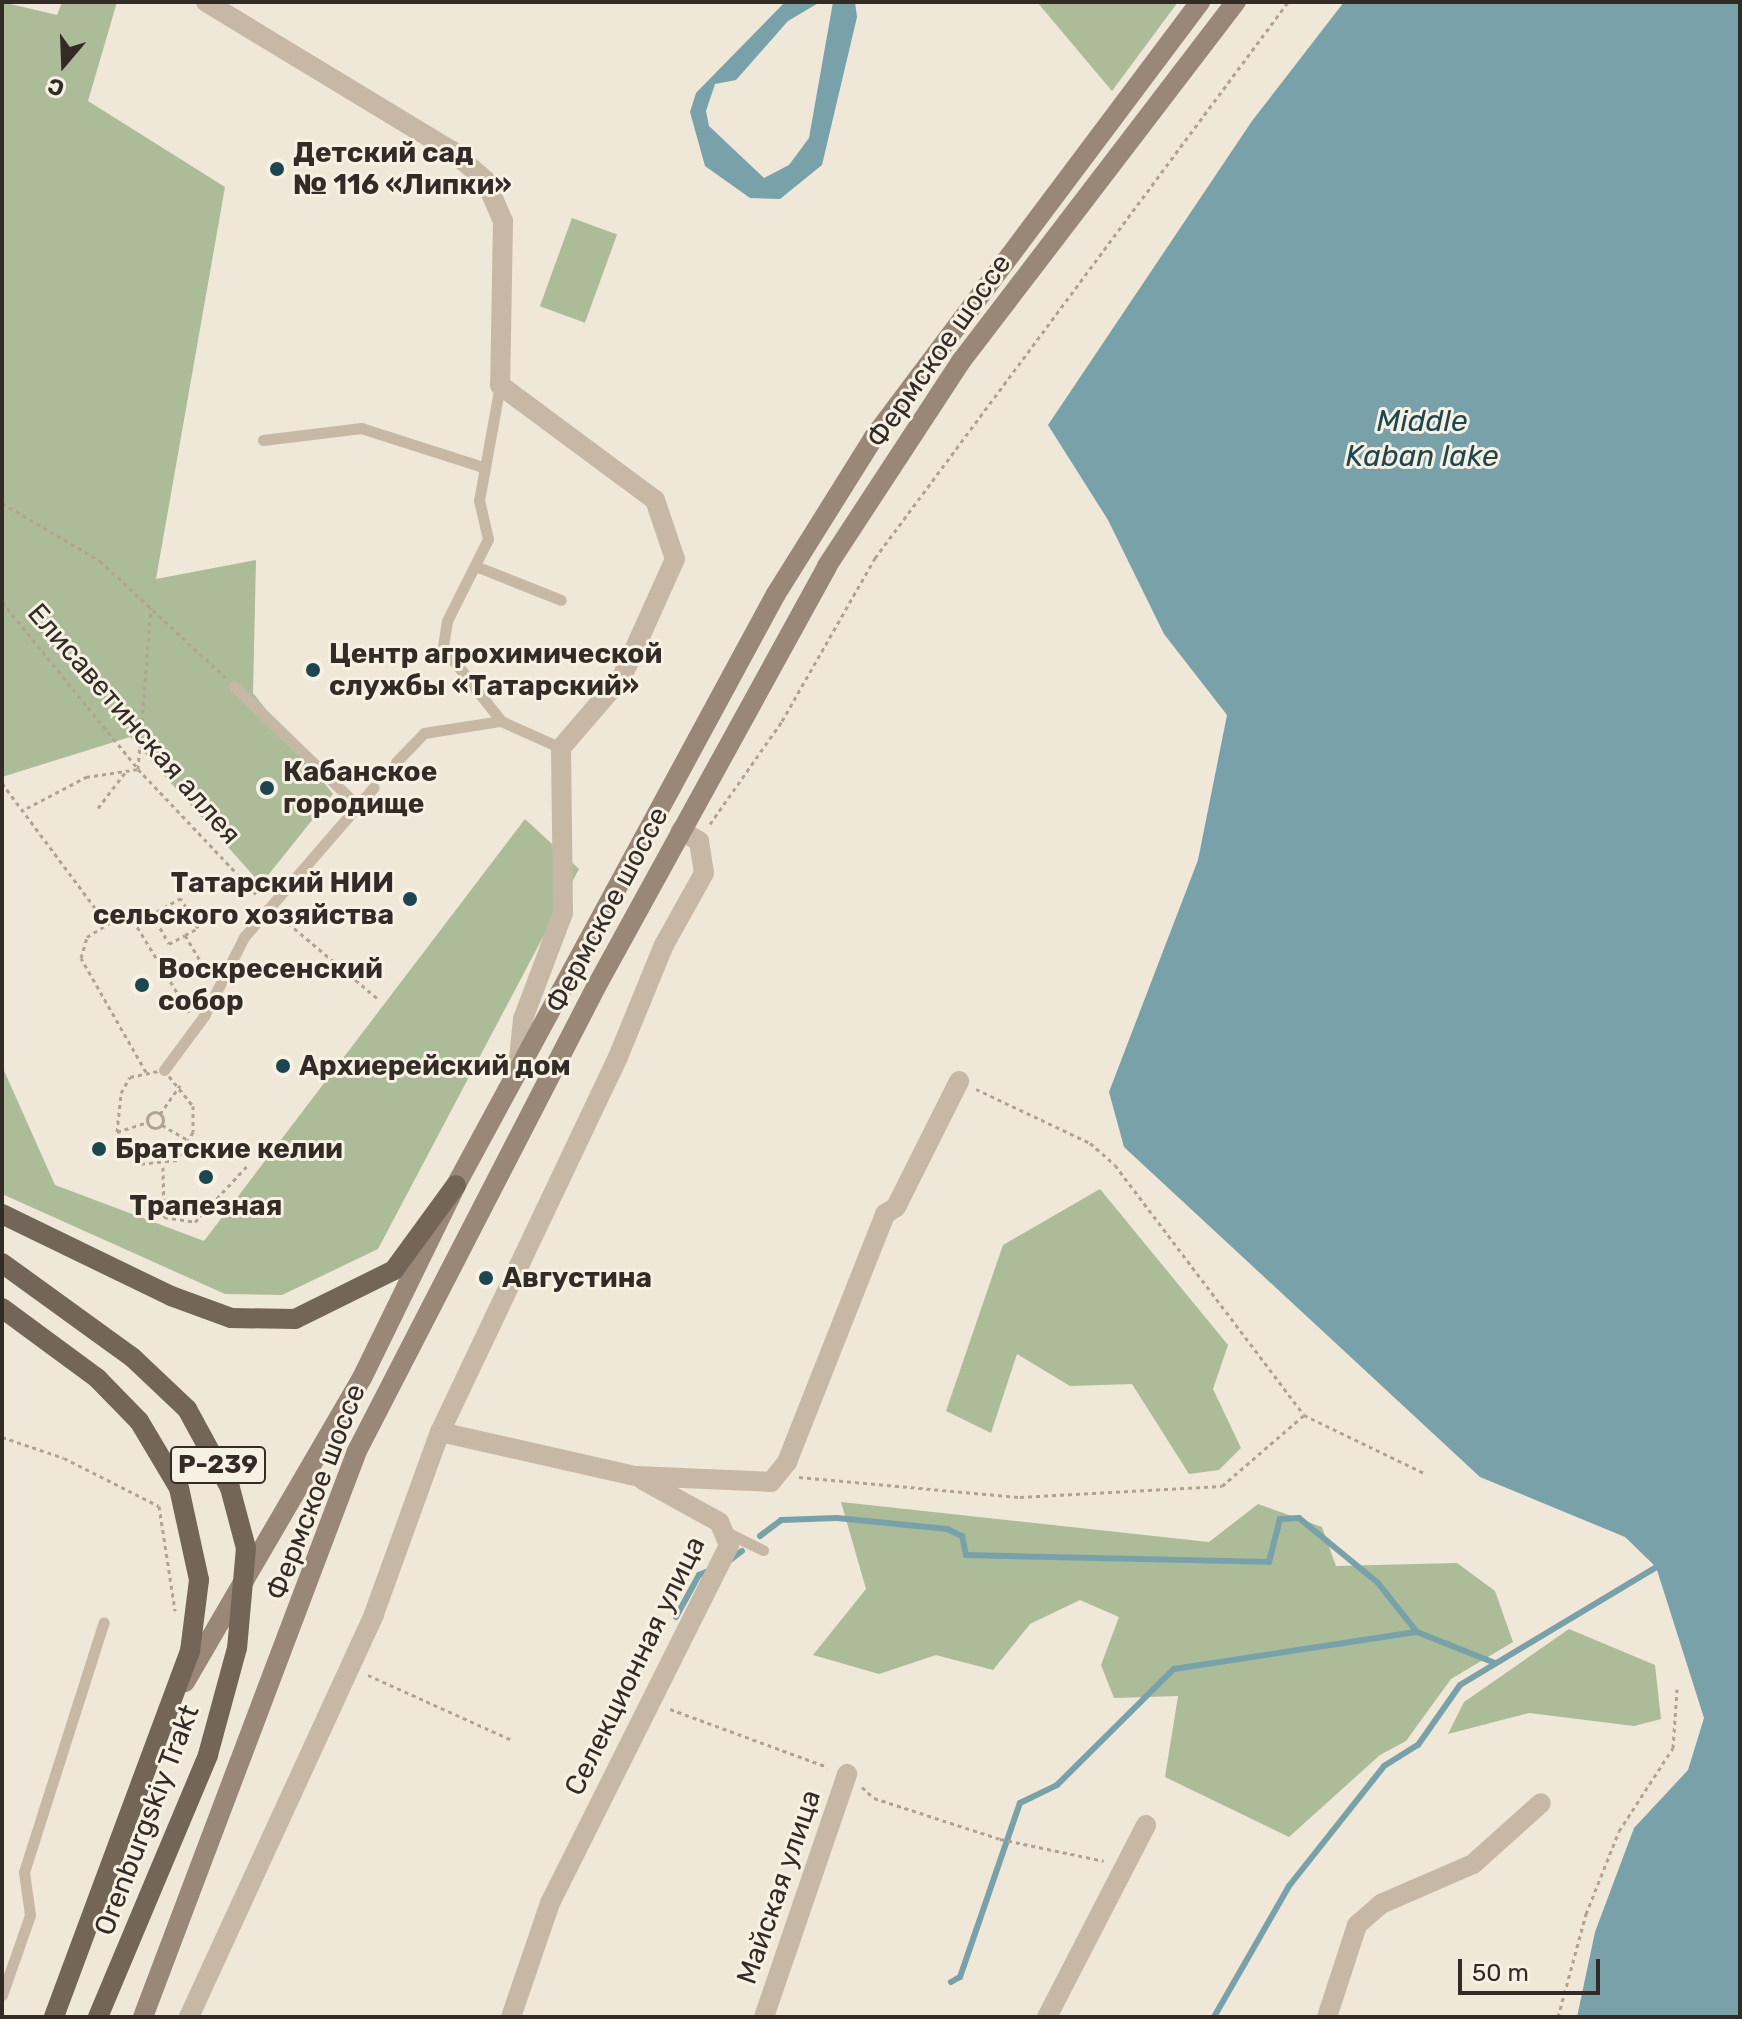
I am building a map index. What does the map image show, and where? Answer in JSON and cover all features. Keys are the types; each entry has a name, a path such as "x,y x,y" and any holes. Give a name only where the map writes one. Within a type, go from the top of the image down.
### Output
{"main road":[{"name":"Фермское шоссе","path":"165,1719 257,1548 362,1378 456,1185 776,594 874,437 1200,2"},
{"name":"Фермское шоссе","path":"143,2017 357,1451 456,1249 690,836 827,566 962,360 1236,2"},
{"path":"2,1214 171,1296 231,1318 295,1319 394,1270 456,1185"},
{"name":"Orenburgskiy Trakt","path":"2,1263 132,1357 187,1409 230,1488 246,1548 237,1648 208,1755 98,2017"},
{"name":"Orenburgskiy Trakt","path":"2,1308 97,1378 139,1421 179,1488 199,1580 190,1651 54,2017"}],"street":[{"path":"206,2 452,151 485,180 503,221 500,385 655,500 675,559 622,677 561,748 563,913 523,1019 518,1072"},
{"path":"189,2017 350,1667 440,1432 618,1057 664,945 704,873 690,836"},
{"path":"440,1432 636,1476 771,1482 787,1462 885,1214 896,1207 959,1081"},
{"name":"Селекционная улица","path":"511,2017 550,1903 724,1560 728,1533 636,1476"},
{"name":"Майская улица","path":"764,2017 847,1774"},
{"path":"1327,2017 1357,1925 1381,1904 1473,1864 1541,1803"},
{"path":"1047,2017 1146,1825"}],"lane":[{"path":"500,385 479,500 488,539 478,567 447,621 443,647 501,721 561,748"},
{"path":"263,440 361,428 483,467"},
{"path":"478,567 561,600"},
{"path":"234,686 358,806"},
{"path":"396,762 424,733 501,721"},
{"path":"164,1070 196,1026 269,907 374,787"},
{"path":"728,1533 763,1550"},
{"path":"2,1995 30,1915 24,1872 104,1622"}],"path":[{"path":"690,836 782,721 875,558 1288,2"},
{"path":"2,503 100,561 234,686"},
{"name":"Елисаветинская аллея","path":"2,602 138,769 269,907 377,998"},
{"path":"27,808 86,777 138,769 151,606"},
{"path":"98,808 127,770"},
{"path":"2,783 27,808 107,924"},
{"path":"181,898 198,928 185,935 169,944 152,914 181,898"},
{"path":"146,1072 81,958 87,937 107,924 133,920 196,1026"},
{"path":"185,935 217,989"},
{"path":"163,1167 127,1155 117,1132 121,1093 130,1077 164,1070 180,1085 193,1106 190,1141 163,1167 164,1217 195,1222 248,1165"},
{"path":"959,1081 1090,1143 1115,1165 1304,1415 1424,1473"},
{"path":"117,1132 160,1114 180,1085"},
{"path":"160,1114 162,1125"},
{"path":"147,1122 162,1125 190,1141"},
{"path":"771,1482 809,1476 1020,1497 1222,1486 1304,1415"},
{"path":"2,1437 64,1458 159,1506 169,1602 178,1615"},
{"path":"350,1667 512,1740"},
{"path":"1558,2017 1586,1914 1619,1831 1673,1748 1677,1689"},
{"path":"652,1702 847,1774 874,1798 1007,1839 1126,1868"}],"green space":[{"path":"2,2 57,15 62,2 117,2 88,101 225,187 156,579 256,560 253,693 333,794 261,884 130,737 2,777"},
{"path":"1037,2 1178,2 1112,91"},
{"path":"572,218 617,234 585,323 540,306"},
{"path":"525,819 579,869 378,1249 282,1295 225,1294 2,1194 2,1066 55,1185 204,1241"},
{"path":"1100,1189 1228,1345 1213,1389 1241,1448 1219,1470 1189,1474 1132,1384 1070,1386 1017,1354 991,1433 946,1411 1003,1245"},
{"path":"841,1502 1209,1542 1258,1504 1322,1527 1336,1566 1457,1563 1495,1591 1513,1642 1451,1679 1406,1741 1380,1755 1289,1837 1165,1777 1178,1696 1114,1698 1101,1665 1119,1617 1080,1600 1030,1624 993,1670 936,1655 879,1674 813,1655 866,1589"},
{"path":"1569,1629 1655,1665 1661,1719 1634,1726 1529,1713 1448,1734 1464,1702"}],"water":[{"path":"785,2 820,2 788,21 736,80 715,84 706,111 709,126 764,178 789,165 809,138 833,2 855,2 857,17 822,165 780,199 750,198 705,166 690,112 696,93"},
{"name":"Middle Kaban lake","path":"1344,2 1740,2 1740,2017 1577,2017 1595,1932 1634,1828 1688,1770 1704,1718 1656,1567 1625,1537 1480,1477 1124,1147 1109,1092 1198,860 1227,715 1164,634 1108,520 1048,425 1252,121"}],"waterway":[{"path":"760,1536 781,1520 837,1518 947,1529 962,1536 966,1555 1269,1562 1280,1519 1299,1518 1378,1583 1417,1632 1495,1663"},
{"path":"730,1560 742,1551"},
{"path":"1214,2017 1289,1886 1384,1766 1418,1745 1460,1685 1656,1567"},
{"path":"676,1617 699,1575 710,1570"},
{"path":"951,1982 960,1977 1020,1803 1057,1785 1174,1669 1417,1632"}],"place":[{"name":"Детский сад № 116 «Липки»","path":"277,169"},
{"name":"Центр агрохимической службы «Татарский»","path":"313,670"},
{"name":"Кабанское городище","path":"267,788"},
{"name":"Татарский НИИ сельского хозяйства","path":"410,899"},
{"name":"Воскресенский собор","path":"142,985"},
{"name":"Архиерейский дом","path":"283,1066"},
{"name":"Братские келии","path":"99,1149"},
{"name":"Трапезная","path":"206,1177"},
{"name":"Августина","path":"486,1278"}]}
